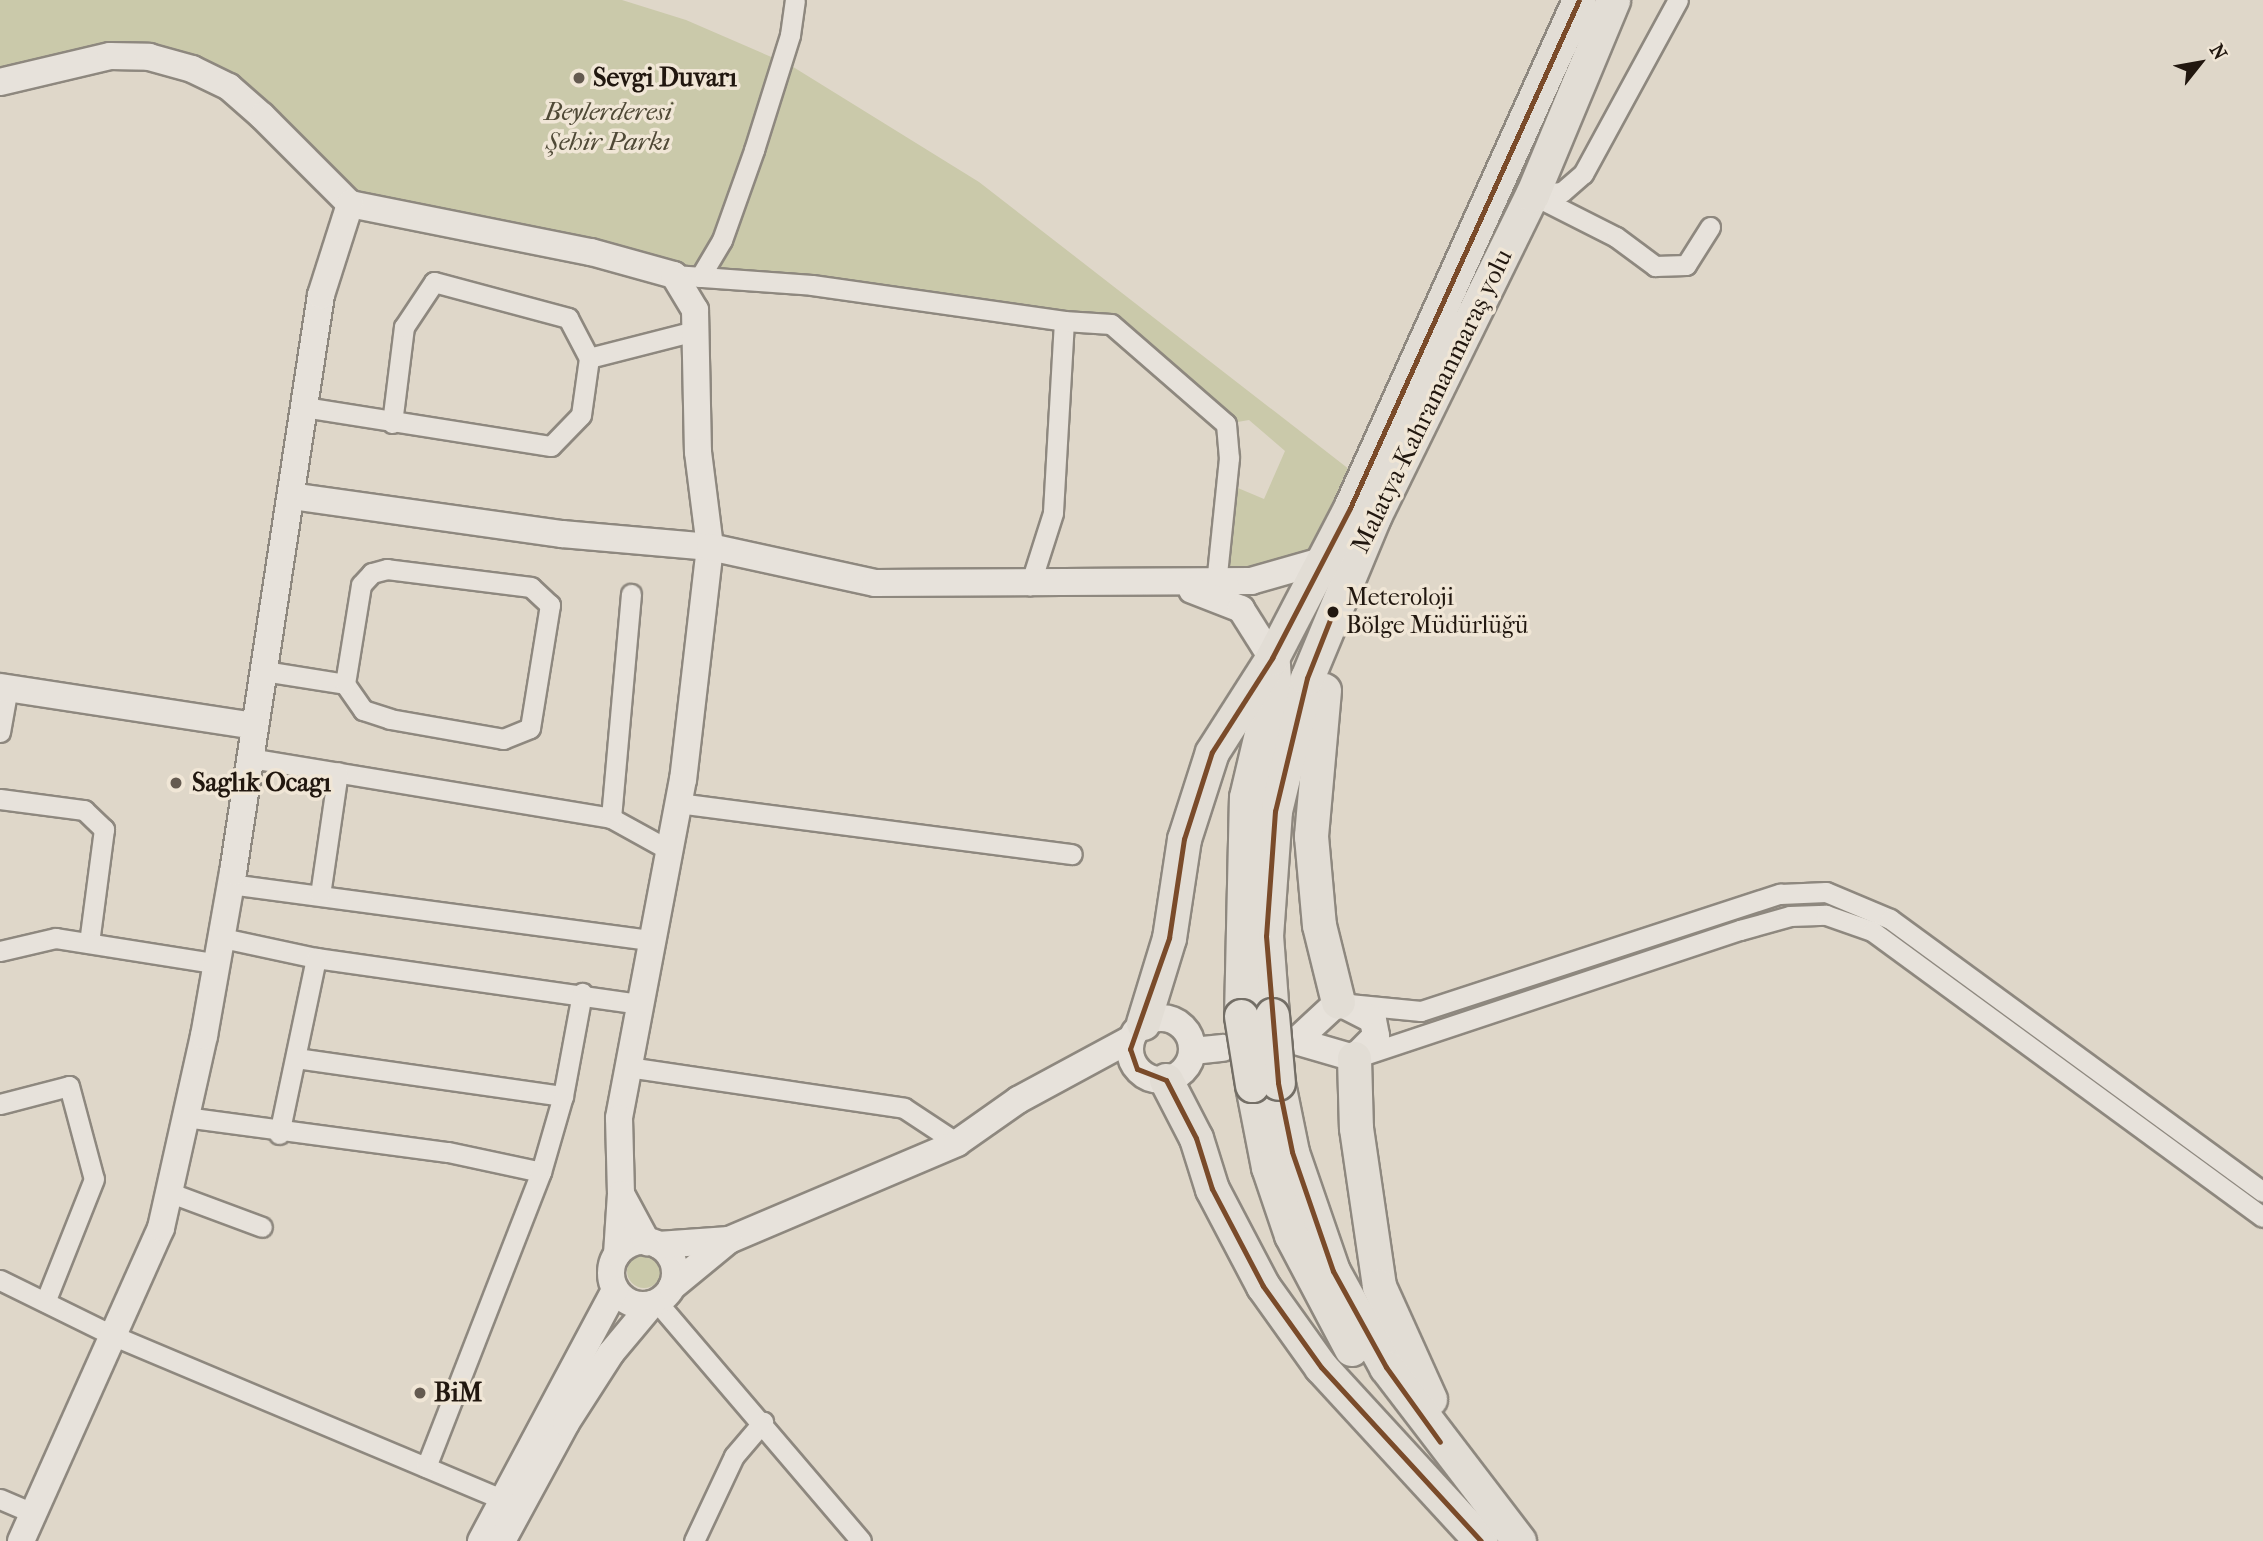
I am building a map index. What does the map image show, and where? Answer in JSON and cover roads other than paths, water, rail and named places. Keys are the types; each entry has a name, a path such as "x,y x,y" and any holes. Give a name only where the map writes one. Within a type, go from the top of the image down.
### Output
{"highway":[{"path":"1137,1031 1169,938 1184,839 1212,752 1272,657 1321,561 1362,512 1401,432 1579,0"},
{"name":"Malatya-Kahramanmaraş yolu","path":"1401,432 1532,195 1613,0"},
{"name":"Malatya-Kahramanmaraş yolu","path":"1257,1016 1275,811 1307,678 1342,587 1362,512"},
{"path":"1338,1003 1319,925 1311,836 1317,725 1342,587"},
{"path":"1272,657 1274,679 1246,797 1268,1167 1314,1285 1380,1397 1490,1541"},
{"path":"1354,1058 1356,1128 1379,1286 1475,1489"},
{"path":"1152,1075 1196,1138 1212,1189 1263,1286 1321,1367 1481,1541"},
{"path":"1265,1084 1334,1271 1386,1367 1475,1489 1519,1541"}],"main road":[{"path":"0,82 110,56 149,57 192,69 229,88 262,116 351,204 591,252 674,275 695,310 698,452 710,547 678,803 619,1118 621,1194 617,1254 610,1269 615,1290 632,1304 660,1297"},
{"path":"21,1541 30,1512 114,1336 160,1228 185,1117 230,884 321,295 351,204"},
{"path":"290,496 562,534 710,547 875,583 1163,584 1216,589 1321,561"},
{"path":"1216,589 1241,609 1272,657"},
{"path":"4,687 255,726"},
{"path":"1338,1003 1373,1020 1376,1036 1354,1058 1296,1041 1338,1003"},
{"path":"481,1541 511,1503 611,1353 660,1297 729,1240 957,1143 1018,1100 1080,1071 1161,1017 1180,1023 1193,1051 1185,1070 1152,1075 1080,1071"},
{"path":"1137,1031 1152,1075"},
{"path":"1193,1051 1223,1048"},
{"path":"621,1194 653,1244 673,1261 660,1297"},
{"path":"617,1254 630,1243 729,1240"},
{"path":"502,1541 511,1503 615,1290"}],"street":[{"path":"1532,195 1562,192 1583,174 1678,0"},
{"path":"700,277 722,240 780,57 790,35 794,1"},
{"path":"1532,195 1616,237 1655,266 1686,265 1710,227"},
{"path":"674,275 812,285 1064,321 1111,324 1226,424 1229,458 1216,589"},
{"path":"304,407 392,423 551,446 581,415 589,358 568,318 434,282 404,327 392,423"},
{"path":"1030,585 1052,513 1064,321"},
{"path":"589,358 695,331"},
{"path":"264,671 345,684 363,710 390,719 503,739 530,729 550,605 531,587 387,569 372,573 360,585 345,684"},
{"path":"611,818 631,594"},
{"path":"0,732 4,687"},
{"path":"250,758 611,818 669,850"},
{"path":"320,895 338,772"},
{"path":"0,799 84,810 104,830 89,943"},
{"path":"678,803 1072,854"},
{"path":"230,884 651,940"},
{"path":"1338,1003 1421,1011 1780,894 1826,892 1890,919 2263,1192"},
{"path":"1354,1058 1740,930 1790,916 1826,915 1872,932 2263,1217"},
{"path":"0,951 56,938 89,943 316,958 582,993 639,1004"},
{"path":"279,1134 316,958"},
{"path":"426,1467 541,1172 563,1096 582,993"},
{"path":"296,1058 563,1096"},
{"path":"628,1067 904,1108 957,1143"},
{"path":"0,1104 69,1086 94,1179 45,1303"},
{"path":"185,1117 279,1134 447,1152 541,1172"},
{"path":"168,1192 262,1227"},
{"path":"0,1280 114,1336 511,1503"},
{"path":"660,1297 861,1541"},
{"path":"694,1541 734,1456 763,1422"},
{"path":"0,1499 30,1512"}],"place":[{"name":"Sevgi Duvarı","path":"579,78"},
{"name":"Meteroloji Bölge Müdürlüğü","path":"1333,612"},
{"name":"Saglık Ocagı","path":"176,783"},
{"name":"BiM","path":"420,1393"}],"park label":[{"name":"Beylerderesi Şehir Parkı","path":"608,127"}]}
